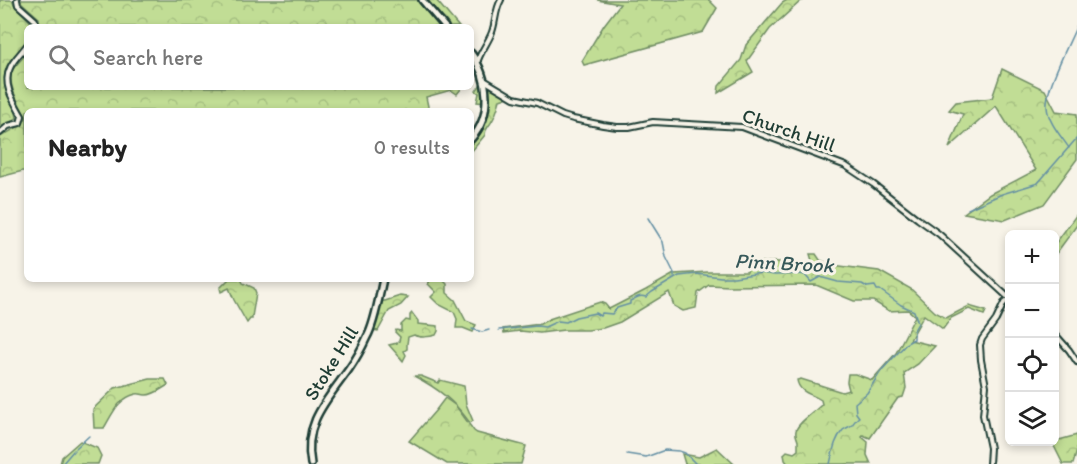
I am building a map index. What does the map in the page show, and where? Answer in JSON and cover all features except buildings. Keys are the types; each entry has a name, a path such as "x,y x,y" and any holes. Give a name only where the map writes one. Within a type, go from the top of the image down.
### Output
{"street":[{"path":"17,0 18,5 35,20 36,24"},
{"path":"422,0 442,24"},
{"path":"474,136 484,118 486,101 484,80 475,55 491,33 496,8 501,0"},
{"path":"0,133 8,126 20,123 22,116 10,95 7,79 10,67 24,49"},
{"name":"Church Hill","path":"484,80 514,98 537,104 573,119 617,127 653,122 741,127 846,166 939,234 1005,295"},
{"name":"Stoke Hill","path":"311,464 309,442 315,418 354,361 369,334 382,282"},
{"path":"989,464 990,448 983,415 986,386 980,345 1005,302"},
{"path":"1058,338 1077,362"}],"green space":[{"path":"0,0 12,0 16,8 31,24 24,24 24,44 8,64 5,73 5,87 17,118 0,128"},
{"path":"21,0 436,0 456,24 40,24 39,18"},
{"path":"597,0 709,0 717,8 703,32 584,65 582,61 620,4"},
{"path":"787,0 805,0 770,29 747,61 753,72 718,93 719,86 741,60 746,45"},
{"path":"24,56 24,90 451,90 426,97 428,108 24,108 24,113 11,83 13,69"},
{"path":"1002,69 1045,90 1056,111 1077,114 1077,159 1044,204 1005,220 964,213 990,194 1036,170 996,106 949,148 963,114 949,110 956,102 992,98"},
{"path":"487,81 508,92 506,98 500,100 485,135 474,148 474,137 481,129 486,103 477,102 479,93 476,91 481,84 484,85"},
{"path":"24,122 24,171 0,177 0,137"},
{"path":"1077,214 1077,225 1059,250 1059,239"},
{"path":"810,254 816,254 820,260 832,265 879,271 911,289 935,312 946,318 969,306 986,311 984,315 969,309 951,318 943,329 924,315 910,340 935,346 918,364 904,373 906,388 903,397 898,398 870,438 863,435 862,437 868,442 867,455 871,464 788,464 784,454 787,451 794,453 798,450 797,428 822,404 821,400 800,388 797,380 801,379 842,392 849,390 848,374 872,380 896,353 915,316 908,310 889,311 873,301 854,301 816,285 709,285 698,293 696,308 683,311 674,306 669,292 620,322 603,328 540,333 520,331 504,333 503,329 540,324 600,302 609,309 674,274 747,272 750,262 798,262 810,266 813,264"},
{"path":"226,282 242,282 254,288 256,293 252,319 247,323 229,288 221,292 220,288"},
{"path":"429,282 445,282 447,284 447,293 455,300 466,321 476,325 473,332 456,328 457,319 454,312 438,304 431,297 436,292 428,284"},
{"path":"400,296 408,297 401,305 389,311 378,331 373,330 380,301"},
{"path":"412,313 418,324 438,326 438,331 436,335 431,336 408,337 403,361 389,345 399,341 400,337 395,332 396,330 401,331 401,325 406,320 410,321"},
{"path":"414,376 421,376 438,383 440,380 464,386 466,404 473,421 470,423 445,396"},
{"path":"150,379 165,379 168,385 152,394 130,396 116,408 104,428 94,428 93,409 115,388"},
{"path":"445,398 456,406 477,433 526,446 521,464 447,464 409,441"},
{"path":"1077,435 1077,451 1073,464 1063,464 1054,446 1059,446 1059,440"},
{"path":"80,441 97,448 101,456 98,464 60,464 62,457"},
{"path":"717,448 734,464 685,464 682,454 699,457"}],"waterway":[{"path":"1069,148 1050,118 1047,99 1077,25"},
{"path":"968,209 1002,194 1038,183 1077,138"},
{"path":"648,218 663,242 674,277"},
{"name":"Pinn Brook","path":"499,330 545,327 558,321 566,322 576,317 595,313 600,316 602,313 612,314 617,308 630,304 630,301 638,297 646,297 679,276 697,274 734,277 761,273 800,274 805,275 811,282 820,277 838,282 862,284 867,287 875,286 877,290 914,311 918,323 914,330 914,339 907,343 881,371 867,393 855,403 859,417 840,434 834,446 830,464"},
{"name":"Pinn Brook","path":"472,329 482,332 489,330"},
{"path":"76,448 89,436"},
{"path":"62,464 74,450"},
{"path":"627,454 646,457 665,450 679,451 685,453 696,464"}]}
